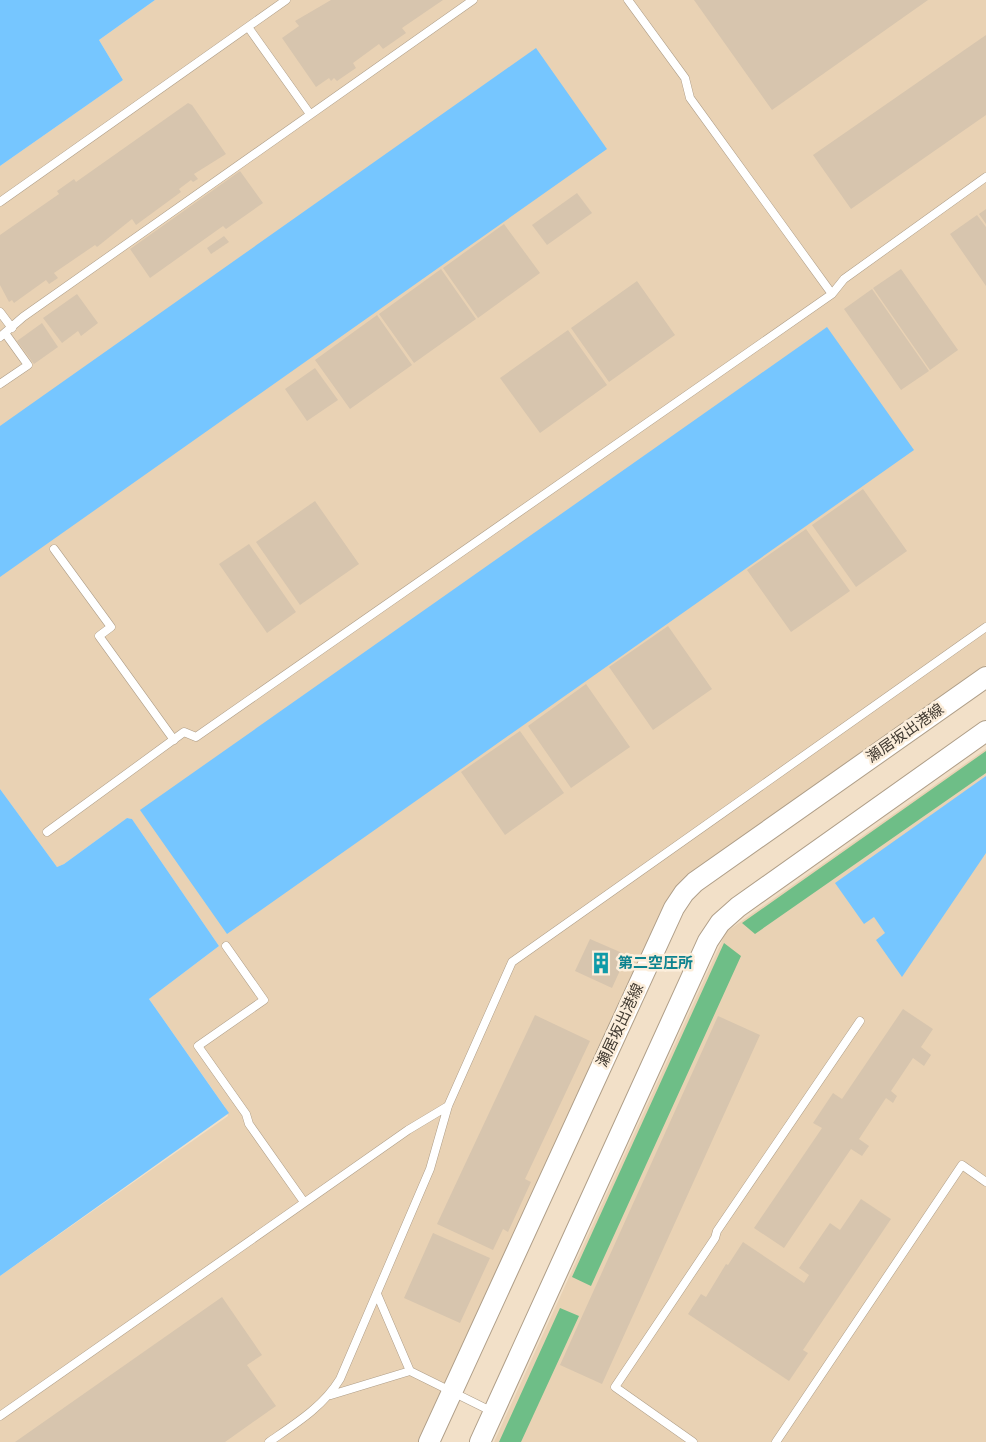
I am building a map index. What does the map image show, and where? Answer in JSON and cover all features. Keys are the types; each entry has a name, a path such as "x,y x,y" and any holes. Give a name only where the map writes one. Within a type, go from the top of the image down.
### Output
{"main road":[{"name":"瀬居坂出港線","path":"429,1442 674,908 684,893 703,876 986,677"},
{"path":"480,1442 708,942 720,923 738,907 986,731"}],"lane":[{"path":"0,202 286,0"},
{"path":"6,333 23,317 472,0"},
{"path":"628,0 684,78 690,98 832,294"},
{"path":"248,27 310,114"},
{"path":"47,832 184,732 196,738 832,294 844,279 986,177"},
{"path":"0,312 6,333 28,365 0,384"},
{"path":"54,549 111,627 98,636 174,740"},
{"path":"269,1442 308,1415 331,1395 340,1379 430,1169 448,1106 512,962 986,627"},
{"path":"226,946 264,1000 198,1046 246,1114 249,1124 304,1202"},
{"path":"693,1442 615,1387 715,1238 717,1231 860,1021"},
{"path":"0,1416 408,1130 448,1106"},
{"path":"776,1442 962,1165 986,1182"},
{"path":"377,1294 410,1371 494,1412"},
{"path":"331,1395 410,1371"}],"shaded area":[{"path":"155,0 986,0 986,665 675,888 425,1442 0,1442 0,1276 228,1116 225,1107 149,999 219,946 132,819 127,818 64,864 57,867 0,789 0,166 123,80 99,40"},
{"path":"986,749 986,1442 494,1442 726,932"}],"green space":[{"path":"986,751 986,773 755,934 742,923"},
{"path":"724,943 741,956 591,1286 572,1277"},
{"path":"560,1308 579,1316 521,1442 499,1442"}],"water":[{"path":"0,0 155,0 99,40 123,80 0,166"},
{"path":"536,48 607,149 0,577 0,426"},
{"path":"827,327 914,450 227,934 140,810"},
{"path":"986,776 986,853 902,977 876,940 885,933 874,917 864,924 835,883"},
{"path":"0,789 57,867 64,864 127,818 132,819 219,946 149,999 229,1113 0,1276"}],"building":[{"path":"331,0 443,0 402,28 406,33 383,49 379,44 353,63 356,68 337,81 334,78 331,81 329,78 316,87 282,38 299,26 295,21"},
{"path":"694,0 928,0 772,110"},
{"path":"986,35 986,115 851,209 813,155"},
{"path":"188,103 192,105 226,154 194,174 198,179 193,182 191,180 179,189 181,192 136,225 132,219 97,247 95,245 54,273 58,278 49,284 46,280 14,303 12,300 9,302 0,285 0,235 59,194 57,191 74,179 76,182"},
{"path":"240,171 263,203 226,229 223,226 150,278 130,249"},
{"path":"577,193 592,213 547,245 532,225"},
{"path":"986,209 986,224 979,214"},
{"path":"977,215 986,227 986,286 950,234"},
{"path":"504,224 540,273 478,318 443,268"},
{"path":"224,236 229,242 211,254 207,248"},
{"path":"441,269 476,319 414,363 379,314"},
{"path":"901,269 958,350 930,370 873,288"},
{"path":"637,281 675,335 609,382 571,328"},
{"path":"872,289 929,371 901,390 844,309"},
{"path":"77,294 98,323 81,336 78,331 62,343 43,318"},
{"path":"377,315 412,365 350,409 315,360"},
{"path":"42,323 58,347 34,364 17,341"},
{"path":"568,330 607,385 540,433 500,378"},
{"path":"315,368 338,400 307,421 285,389"},
{"path":"863,489 907,551 856,587 812,525"},
{"path":"315,501 359,564 300,605 256,542"},
{"path":"806,529 850,591 791,632 747,570"},
{"path":"249,544 296,612 267,633 219,564"},
{"path":"668,626 712,689 653,730 609,667"},
{"path":"586,684 630,747 571,788 528,726"},
{"path":"520,731 564,793 505,835 461,772"},
{"name":"第二空圧所","path":"590,939 627,955 612,988 575,971"},
{"path":"903,1009 933,1029 921,1047 931,1055 924,1066 913,1058 891,1091 897,1096 893,1103 886,1098 859,1139 869,1146 862,1156 851,1149 784,1248 754,1228 822,1128 813,1123 833,1093 842,1099"},
{"path":"535,1015 590,1041 525,1179 531,1182 508,1232 503,1229 493,1250 437,1224"},
{"path":"718,1016 760,1035 602,1384 560,1365"},
{"path":"861,1199 891,1219 803,1350 808,1353 789,1381 688,1314 701,1294 706,1297 726,1264 728,1265 743,1242 804,1283 809,1275 799,1268 830,1223 840,1230"},
{"path":"433,1233 490,1258 460,1323 404,1298"},
{"path":"222,1297 262,1355 247,1365 276,1406 225,1442 15,1442"}],"place":[{"name":"第二空圧所","path":"601,963"}]}
